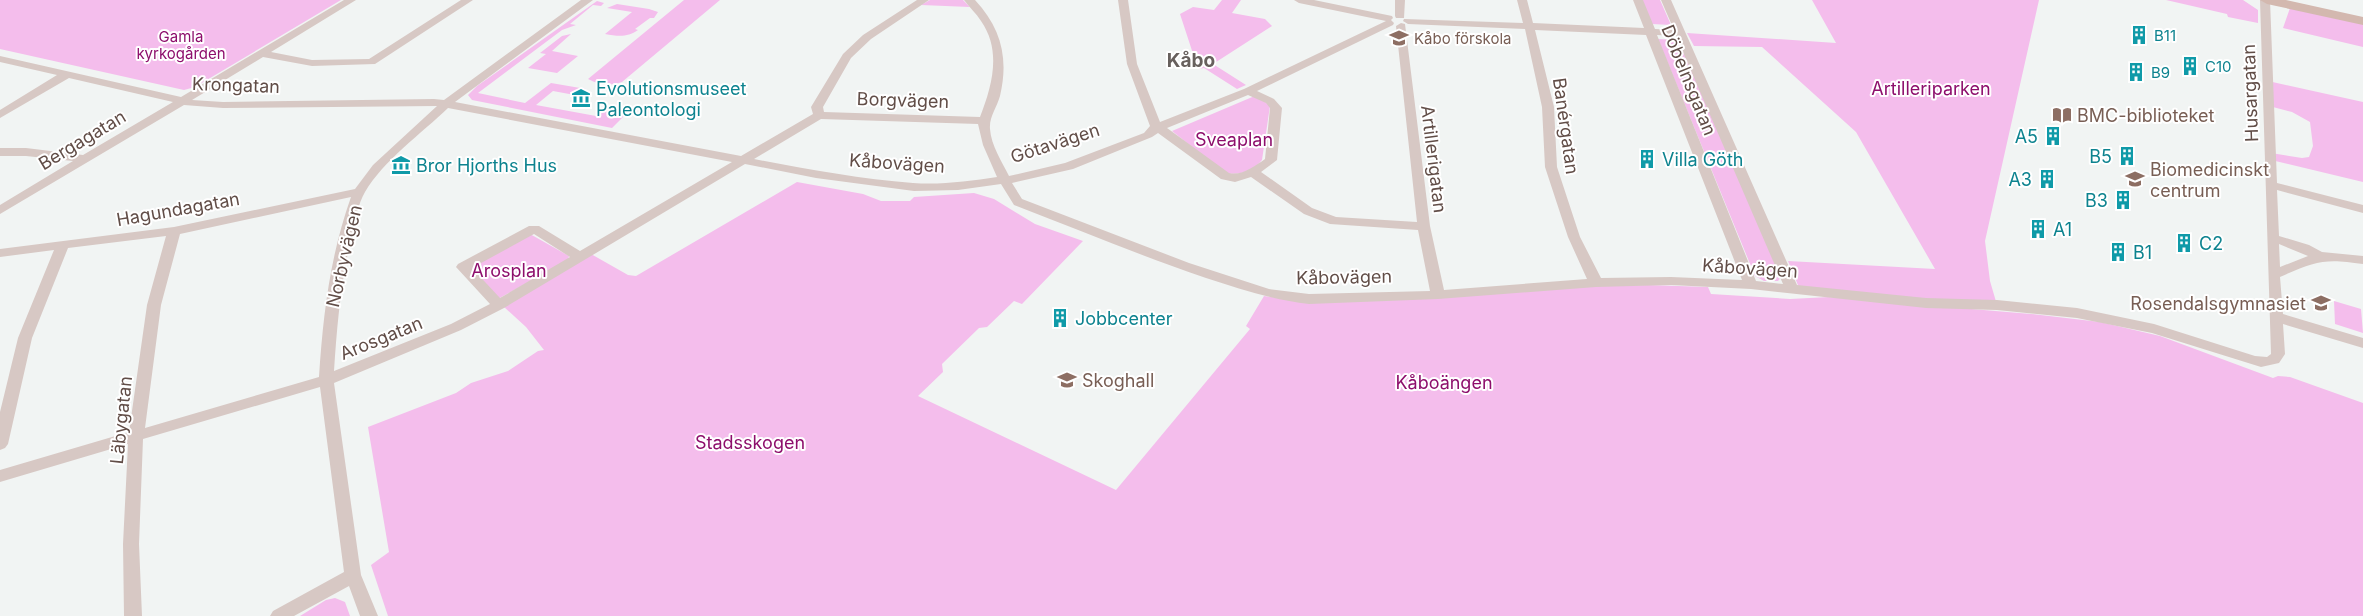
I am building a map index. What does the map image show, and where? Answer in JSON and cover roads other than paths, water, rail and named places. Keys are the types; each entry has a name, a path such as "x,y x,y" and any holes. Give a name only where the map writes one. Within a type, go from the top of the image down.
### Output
{"main road":[{"path":"2266,0 2363,21"},
{"path":"2291,0 2363,16"}],"street":[{"name":"Bergagatan","path":"0,210 351,0"},
{"path":"262,54 312,63 371,62 468,0"},
{"name":"Norbyvägen","path":"369,616 353,575 326,380 330,319 337,268 350,220 360,192 377,168 446,104 472,82 588,0"},
{"path":"744,159 819,115 817,107 847,56 867,38 924,0"},
{"path":"969,0 989,23 997,39 1000,56 994,97 985,121 984,130 1005,179"},
{"path":"1123,0 1132,64 1158,128 1165,131 1225,176 1235,178 1253,172 1271,160 1276,108 1270,101 1248,91"},
{"path":"1299,0 1397,21 1680,33"},
{"name":"Artillerigatan","path":"1400,0 1397,21 1424,226 1438,295"},
{"name":"Banérgatan","path":"1522,0 1544,83 1548,107 1551,167 1574,237 1596,282"},
{"name":"Döbelnsgatan","path":"1638,0 1652,31 1751,285"},
{"name":"Döbelnsgatan","path":"1666,0 1792,289"},
{"name":"Husargatan","path":"2266,0 2278,354 2272,362"},
{"name":"Götavägen","path":"1005,179 1020,178 1069,166 1148,135 1158,128 1248,91 1397,21"},
{"name":"Krongatan","path":"0,59 183,101 224,105 434,102 446,104"},
{"path":"0,114 66,75"},
{"name":"Kåbovägen","path":"446,104 854,180 914,187 958,186 1005,179 1013,196 1026,206 1155,255 1267,293 1309,299 1438,295 1596,282 1670,281 1751,285 1916,302 1997,305 2076,313 2154,329 2254,362 2272,362"},
{"name":"Borgvägen","path":"819,115 985,121"},
{"path":"0,152 26,152 84,159"},
{"name":"Arosgatan","path":"0,476 326,380 406,349 499,306 744,159"},
{"path":"1253,172 1308,211 1334,220 1424,226"},
{"path":"2272,185 2363,209"},
{"name":"Hagundagatan","path":"0,253 174,231 360,192"},
{"path":"499,306 463,267 534,229 580,257"},
{"name":"Läbygatan","path":"133,616 131,544 136,436 154,305 174,231"},
{"path":"2273,238 2304,248 2318,256"},
{"path":"0,444 25,338 63,245"},
{"path":"2274,275 2318,256 2336,254 2363,260"},
{"path":"2276,317 2363,343"},
{"path":"279,616 353,575"}],"place":[{"name":"B11","path":"2139,35"},
{"name":"Kåbo förskola","path":"1399,38"},
{"name":"C10","path":"2190,66"},
{"name":"B9","path":"2136,72"},
{"name":"Evolutionsmuseet Paleontologi","path":"581,98"},
{"name":"BMC-biblioteket","path":"2062,115"},
{"name":"A5","path":"2053,136"},
{"name":"B5","path":"2127,156"},
{"name":"Villa Göth","path":"1647,159"},
{"name":"Bror Hjorths Hus","path":"401,165"},
{"name":"A3","path":"2047,179"},
{"name":"Biomedicinskt centrum","path":"2135,179"},
{"name":"B3","path":"2123,200"},
{"name":"A1","path":"2038,229"},
{"name":"C2","path":"2184,243"},
{"name":"B1","path":"2118,252"},
{"name":"Rosendalsgymnasiet","path":"2321,303"},
{"name":"Jobbcenter","path":"1060,318"},
{"name":"Skoghall","path":"1067,380"}],"district":[{"name":"Kåbo","path":"1191,60"}],"park label":[{"name":"Gamla kyrkogården","path":"181,44"},
{"name":"Artilleriparken","path":"1931,88"},
{"name":"Sveaplan","path":"1234,139"},
{"name":"Arosplan","path":"509,270"},
{"name":"Kåboängen","path":"1444,382"},
{"name":"Stadsskogen","path":"750,442"}]}
